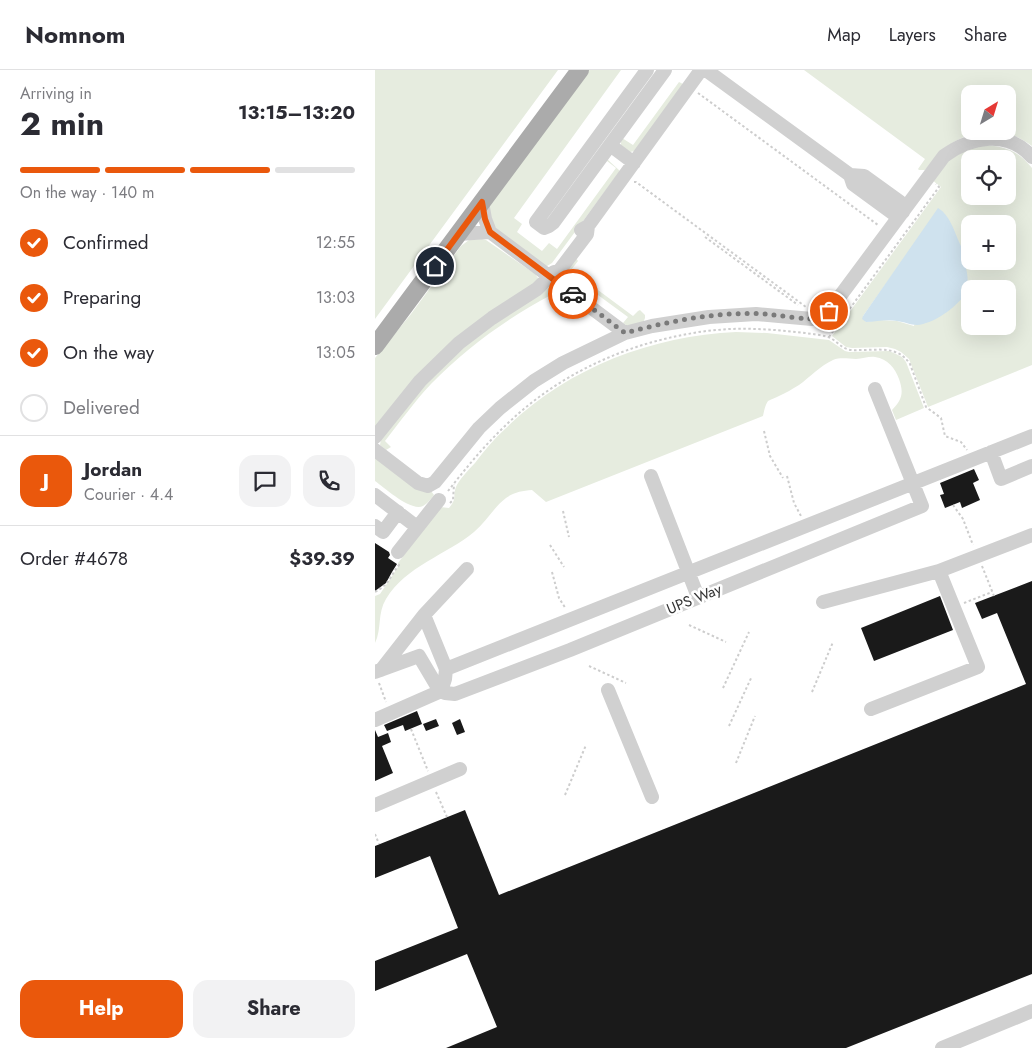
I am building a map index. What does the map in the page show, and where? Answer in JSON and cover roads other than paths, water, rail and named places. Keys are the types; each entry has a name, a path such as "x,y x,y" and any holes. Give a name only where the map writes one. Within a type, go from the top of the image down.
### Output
{"main road":[{"path":"375,346 580,70"}],"lane":[{"path":"647,70 571,186 610,145 665,70"},
{"path":"375,437 420,381 459,343 492,318 537,290 552,274 559,271 587,234 588,226 701,70"},
{"path":"706,70 850,175 863,175 900,202 903,212"},
{"path":"375,450 418,483 428,486 435,482 479,428 500,408 534,381 563,363 625,333 696,318 732,314 822,317 829,311 944,156 967,143 987,138 1009,141 1020,146 1032,157"},
{"path":"610,145 634,163"},
{"path":"482,202 490,232 552,274 625,333"},
{"path":"458,234 490,232"},
{"name":"UPS Way","path":"441,691 445,694 455,694 570,650 922,506 875,389"},
{"name":"UPS Way","path":"446,669 1032,436"},
{"path":"991,452 1001,479 1032,466"},
{"path":"651,476 699,597"},
{"path":"375,495 417,527"},
{"path":"398,552 439,500"},
{"path":"375,526 383,532 398,512"},
{"path":"823,602 939,571 1032,535"},
{"path":"378,671 424,615 467,568"},
{"path":"871,709 978,667 939,571"},
{"path":"375,720 441,691 446,669 424,615"},
{"path":"378,671 419,656 441,691"},
{"path":"608,690 652,797"},
{"path":"375,805 461,769"},
{"path":"947,1047 1032,1010"}],"water":[{"path":"938,208 949,220 961,246 961,270 967,270 968,279 961,280 961,300 944,314 920,325 889,320 866,322 862,319"}]}
